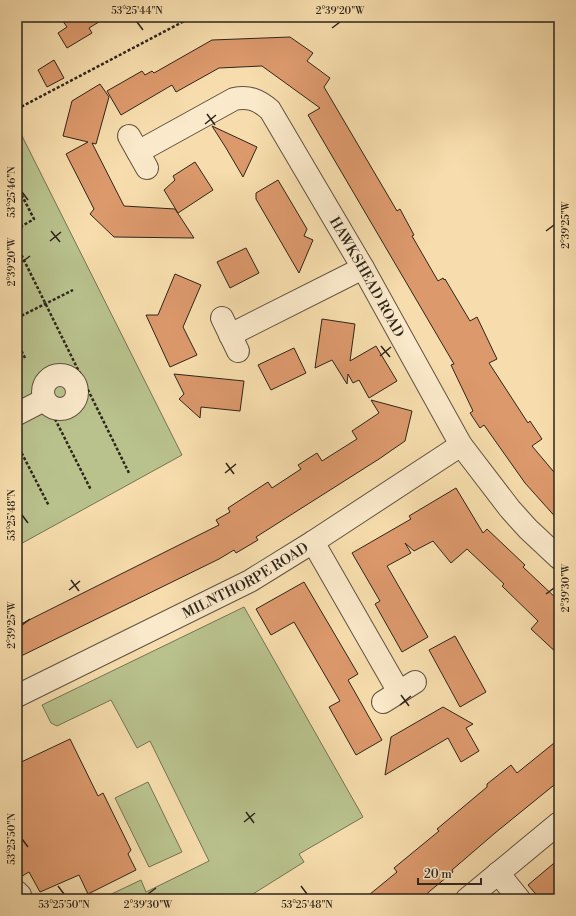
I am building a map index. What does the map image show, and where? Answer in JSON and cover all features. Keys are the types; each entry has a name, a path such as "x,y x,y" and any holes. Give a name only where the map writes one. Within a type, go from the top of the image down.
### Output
{"street":[{"name":"HAWKSHEAD ROAD","path":"138,152 227,101 241,97 257,100 270,110 363,268 461,445 510,509 528,529 559,558"},
{"path":"230,334 363,268"},
{"path":"17,414 46,402"},
{"name":"MILNTHORPE ROAD","path":"17,696 250,580 313,542 461,445"},
{"path":"313,542 399,692"},
{"path":"467,899 559,823"},
{"path":"498,873 519,899"}],"path":[{"path":"17,109 192,17"},
{"path":"17,186 34,219 17,229"},
{"path":"17,246 129,473"},
{"path":"17,318 73,290"},
{"path":"17,342 25,358"},
{"path":"46,402 91,490"},
{"path":"17,444 49,506"}],"green space":[{"path":"17,126 182,455 17,546"},
{"path":"244,607 363,817 299,854 304,862 245,899 101,899 141,880 146,892 209,861 150,741 137,748 111,700 57,726 51,723 42,705"},
{"path":"148,782 182,852 149,867 115,798"}],"building":[{"path":"60,17 107,17 89,28 92,33 67,48 58,33 67,27"},
{"path":"290,37 313,53 307,61 330,78 324,87 397,211 400,209 414,235 412,236 438,281 443,278 444,280 445,279 470,321 477,317 497,359 489,363 528,423 530,421 542,439 532,446 559,478 559,521 525,483 484,425 480,428 470,413 473,411 451,365 454,364 308,115 320,108 262,66 219,68 176,92 172,85 121,115 107,91 142,71 145,75 152,71 154,73 212,40"},
{"path":"54,60 64,78 47,87 38,70"},
{"path":"100,84 109,97 96,144 92,143 124,206 175,209 194,238 114,237 90,214 94,209 66,154 88,142 63,136 72,101"},
{"path":"212,126 257,147 243,177 226,148"},
{"path":"195,162 213,190 178,213 164,190 175,180 173,176"},
{"path":"278,180 307,229 304,236 313,240 299,273 256,199 256,193"},
{"path":"246,248 259,273 230,288 217,262"},
{"path":"175,274 201,285 183,327 197,355 170,367 146,315 158,315"},
{"path":"322,319 355,324 350,361 376,346 397,381 369,398 359,380 353,383 348,374 347,384 332,360 315,368"},
{"path":"294,348 306,373 271,390 258,365"},
{"path":"174,374 244,381 240,411 201,407 200,418 179,399 184,394"},
{"path":"371,400 412,411 405,441 256,537 258,540 236,553 234,550 219,559 17,658 17,626 219,525 216,520 230,512 228,508 268,482 272,488 301,469 298,465 317,453 322,461 357,439 352,431 379,413"},
{"path":"456,488 483,533 487,529 525,565 523,567 559,601 559,655 531,629 538,621 502,586 504,584 467,549 451,563 433,541 414,551 405,543 411,553 387,566 428,637 402,652 375,604 380,601 352,553 411,519 409,516"},
{"path":"304,582 358,674 348,680 382,740 356,755 329,707 340,701 294,622 271,635 256,609"},
{"path":"455,636 486,692 460,707 429,650"},
{"path":"443,707 473,724 466,728 479,751 461,762 448,738 385,775 391,737"},
{"path":"70,739 98,796 103,793 131,850 128,854 136,870 88,894 79,875 40,892 29,872 17,879 17,764"},
{"path":"559,739 559,781 495,833 421,899 364,899 397,872 394,868 439,831 437,829 487,787 487,784 511,765 517,773"},
{"path":"559,859 559,899 540,899 528,885"}]}
